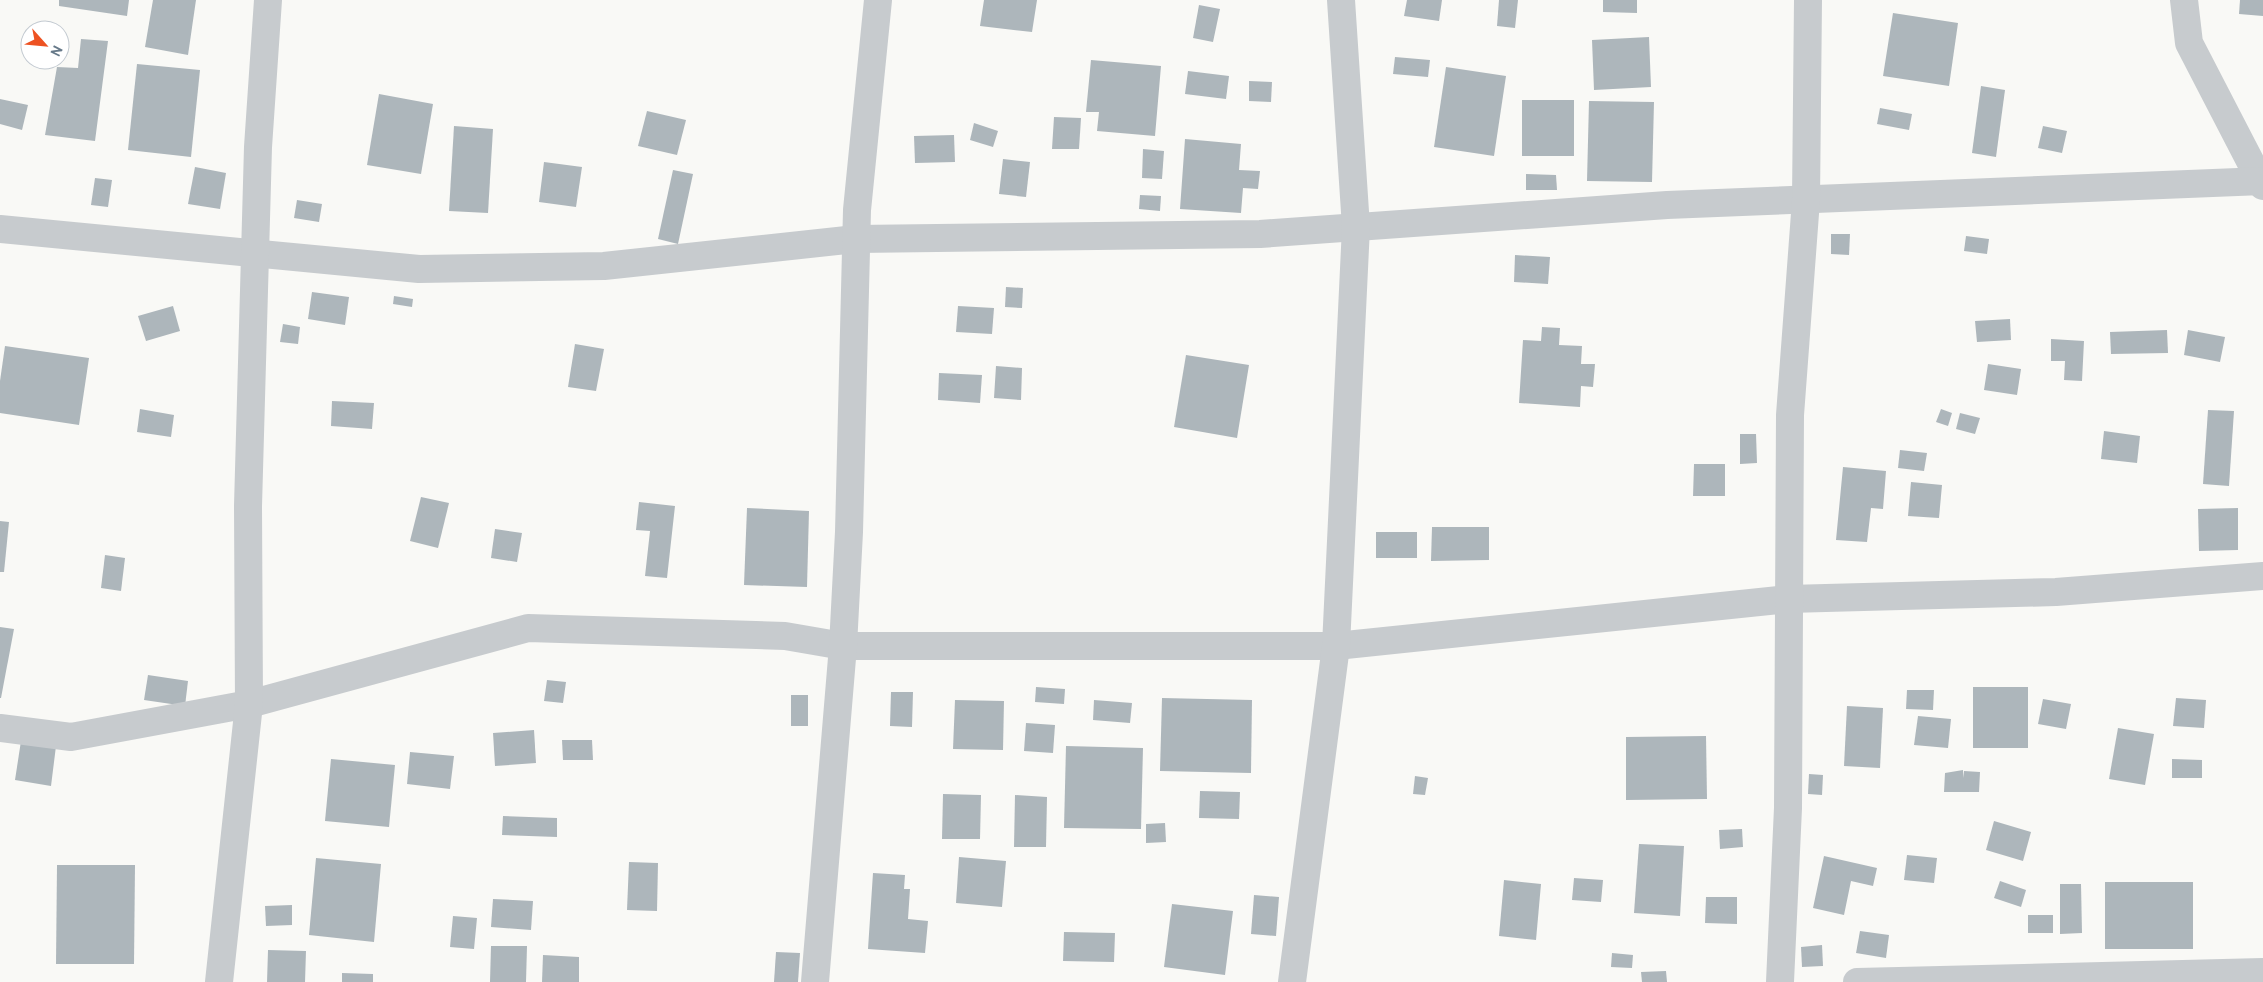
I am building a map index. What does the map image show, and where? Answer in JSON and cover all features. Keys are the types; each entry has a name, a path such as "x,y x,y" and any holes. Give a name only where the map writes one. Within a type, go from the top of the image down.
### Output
{"street":[{"path":"219,982 249,704 248,506 258,148 268,0"},
{"path":"814,982 843,646 849,532 857,210 878,0"},
{"path":"1292,982 1336,646 1356,227 1341,0"},
{"path":"1780,982 1788,808 1790,415 1806,200 1808,0"},
{"path":"0,229 419,269 604,266 856,239 1260,234 1667,205 2263,182 2189,42 2184,0"},
{"path":"0,728 71,737 249,704 528,628 785,636 843,646 1336,646 1788,599 2056,592 2263,576"},
{"path":"1857,982 2263,971 2262,982"}],"building":[{"path":"59,0 129,0 127,16 59,6"},
{"path":"153,0 196,0 188,55 145,47"},
{"path":"984,0 1037,0 1032,32 980,26"},
{"path":"1407,0 1442,0 1439,21 1404,16"},
{"path":"1499,0 1518,0 1515,28 1497,26"},
{"path":"1603,0 1637,0 1637,13 1603,12"},
{"path":"2240,0 2263,0 2263,16 2239,14"},
{"path":"1199,5 1220,9 1213,42 1193,38"},
{"path":"1893,13 1958,23 1949,86 1883,76"},
{"path":"1649,37 1651,87 1594,90 1592,40"},
{"path":"81,39 108,41 95,141 45,135 56,70 78,68"},
{"path":"1395,57 1430,60 1428,77 1393,74"},
{"path":"1091,60 1161,66 1155,136 1097,131 1099,112 1086,112"},
{"path":"137,64 200,70 191,157 128,150"},
{"path":"1446,67 1506,76 1494,156 1434,147"},
{"path":"1188,71 1229,76 1226,99 1185,94"},
{"path":"1249,81 1272,82 1271,102 1249,101"},
{"path":"1981,86 2005,90 1996,157 1972,153"},
{"path":"379,94 433,104 421,174 367,165"},
{"path":"0,99 28,105 22,130 0,124"},
{"path":"1522,100 1574,100 1574,156 1522,156"},
{"path":"1589,101 1654,102 1652,182 1587,181"},
{"path":"1880,108 1912,114 1909,130 1877,124"},
{"path":"647,111 686,120 677,155 638,146"},
{"path":"1054,117 1081,118 1079,149 1052,149"},
{"path":"974,123 998,131 993,147 970,140"},
{"path":"454,126 493,129 488,213 449,211"},
{"path":"2043,126 2067,131 2062,153 2038,148"},
{"path":"954,135 955,162 915,163 914,136"},
{"path":"1185,139 1241,144 1239,170 1260,171 1258,189 1243,188 1241,213 1180,209"},
{"path":"1143,149 1164,151 1162,179 1142,178"},
{"path":"1003,159 1030,162 1026,197 999,194"},
{"path":"544,162 582,167 576,207 539,202"},
{"path":"195,167 226,173 220,209 188,204"},
{"path":"673,170 693,174 678,244 658,239"},
{"path":"1526,174 1556,175 1557,190 1526,190"},
{"path":"95,178 112,180 108,207 91,205"},
{"path":"1140,195 1161,196 1160,211 1139,209"},
{"path":"297,200 322,204 319,222 294,218"},
{"path":"1831,234 1850,234 1849,255 1831,254"},
{"path":"1966,236 1989,239 1987,254 1964,251"},
{"path":"1515,255 1550,257 1548,284 1514,282"},
{"path":"1006,287 1023,288 1022,308 1005,307"},
{"path":"312,292 349,297 345,325 308,319"},
{"path":"394,296 413,299 412,307 393,304"},
{"path":"173,306 180,331 146,341 138,316"},
{"path":"958,306 994,308 992,334 956,332"},
{"path":"2010,319 2011,340 1977,342 1975,321"},
{"path":"283,324 300,327 298,344 280,342"},
{"path":"1542,327 1560,328 1559,345 1582,346 1581,364 1595,364 1593,387 1581,386 1580,407 1519,403 1523,340 1541,341"},
{"path":"2167,330 2168,353 2111,354 2110,332"},
{"path":"2188,330 2225,337 2220,362 2184,355"},
{"path":"2051,339 2084,341 2082,381 2064,380 2065,361 2051,361"},
{"path":"575,344 604,349 596,391 568,387"},
{"path":"5,346 89,358 79,425 0,413 0,381"},
{"path":"1186,355 1249,365 1237,438 1174,427"},
{"path":"1988,364 2021,369 2017,395 1984,390"},
{"path":"996,366 1022,368 1021,400 994,398"},
{"path":"939,373 982,375 980,403 938,400"},
{"path":"332,401 374,403 372,429 331,426"},
{"path":"140,409 174,415 171,437 137,432"},
{"path":"1941,409 1952,413 1948,426 1936,422"},
{"path":"2208,410 2234,411 2229,486 2203,484"},
{"path":"1960,413 1980,418 1975,434 1956,429"},
{"path":"2104,431 2140,436 2137,463 2101,459"},
{"path":"1740,434 1756,434 1757,463 1740,464"},
{"path":"1900,450 1927,453 1924,471 1898,468"},
{"path":"1694,464 1725,464 1725,496 1693,496"},
{"path":"1843,467 1886,471 1883,509 1871,508 1867,542 1836,540"},
{"path":"1911,482 1942,485 1939,518 1908,516"},
{"path":"421,497 449,503 438,548 410,541"},
{"path":"639,502 675,506 667,578 645,576 650,531 636,530"},
{"path":"747,508 809,511 807,587 744,585"},
{"path":"2238,508 2238,550 2199,551 2198,509"},
{"path":"0,521 9,522 4,572 0,572"},
{"path":"1432,527 1489,527 1489,560 1431,561"},
{"path":"495,529 522,533 517,562 491,558"},
{"path":"1376,532 1417,532 1417,558 1376,558"},
{"path":"105,555 125,558 121,591 101,588"},
{"path":"0,627 14,629 1,698 0,698"},
{"path":"148,675 188,681 185,706 144,700"},
{"path":"547,680 566,682 563,703 544,701"},
{"path":"1036,687 1065,689 1064,704 1035,702"},
{"path":"1973,687 2028,687 2028,748 1973,748"},
{"path":"1907,690 1934,690 1933,710 1906,709"},
{"path":"891,692 913,692 912,727 890,726"},
{"path":"791,695 808,695 808,726 791,726"},
{"path":"1162,698 1252,700 1251,773 1160,771"},
{"path":"2176,698 2206,700 2204,728 2173,726"},
{"path":"2043,699 2071,704 2066,729 2038,724"},
{"path":"955,700 1004,701 1003,750 953,749"},
{"path":"1094,700 1132,703 1130,723 1093,720"},
{"path":"1847,706 1883,708 1880,768 1844,766"},
{"path":"1918,716 1951,719 1948,748 1914,745"},
{"path":"1026,723 1055,725 1053,753 1024,751"},
{"path":"2118,728 2154,734 2145,785 2109,779"},
{"path":"534,730 536,763 495,766 493,733"},
{"path":"1706,736 1707,799 1626,800 1626,737"},
{"path":"562,740 592,740 593,760 563,760"},
{"path":"21,741 56,746 51,786 15,780"},
{"path":"1066,746 1143,748 1141,829 1064,828"},
{"path":"410,752 454,756 450,789 407,784"},
{"path":"331,759 395,765 389,827 325,821"},
{"path":"2172,759 2202,760 2202,778 2172,778"},
{"path":"1963,770 1963,778 1964,771 1980,772 1979,792 1944,792 1945,773"},
{"path":"1809,774 1823,775 1822,795 1808,794"},
{"path":"1415,776 1428,778 1425,795 1413,794"},
{"path":"1200,791 1240,792 1239,819 1199,818"},
{"path":"943,794 981,795 980,839 942,839"},
{"path":"1015,795 1047,797 1046,847 1014,847"},
{"path":"503,816 557,818 557,837 502,835"},
{"path":"1994,821 2031,832 2023,861 1986,850"},
{"path":"1165,823 1166,842 1146,843 1146,824"},
{"path":"1742,829 1743,847 1720,849 1719,830"},
{"path":"1639,844 1684,846 1680,916 1634,913"},
{"path":"1907,855 1937,858 1934,883 1904,880"},
{"path":"1824,856 1877,868 1873,886 1851,881 1844,915 1813,908"},
{"path":"959,857 1006,861 1002,907 956,903"},
{"path":"316,858 381,864 374,942 309,935"},
{"path":"629,862 658,863 657,911 627,910"},
{"path":"57,865 135,865 134,964 56,964"},
{"path":"873,873 905,875 904,889 910,889 908,919 928,921 925,953 868,949"},
{"path":"1574,878 1603,880 1601,902 1572,900"},
{"path":"1504,880 1541,884 1536,940 1499,936"},
{"path":"2000,881 2026,890 2021,907 1994,898"},
{"path":"2105,882 2193,882 2193,949 2105,949"},
{"path":"2060,884 2081,884 2082,933 2060,934"},
{"path":"1254,895 1279,897 1276,936 1251,934"},
{"path":"1706,897 1737,897 1737,924 1705,923"},
{"path":"493,899 533,901 531,930 491,927"},
{"path":"1172,904 1233,911 1225,975 1164,967"},
{"path":"292,905 292,925 266,926 265,906"},
{"path":"2028,915 2053,915 2053,933 2028,933"},
{"path":"453,916 477,918 474,949 450,947"},
{"path":"1860,931 1889,935 1886,958 1856,953"},
{"path":"1064,932 1115,933 1114,962 1063,961"},
{"path":"1822,945 1823,966 1802,967 1801,947"},
{"path":"491,946 527,946 526,982 490,982"},
{"path":"268,950 306,951 305,982 267,982"},
{"path":"776,952 800,953 798,982 774,982"},
{"path":"1612,953 1633,955 1632,968 1611,967"},
{"path":"543,955 579,957 579,982 542,982"},
{"path":"1666,971 1667,982 1642,982 1641,972"},
{"path":"342,973 373,974 373,982 342,982"}]}
